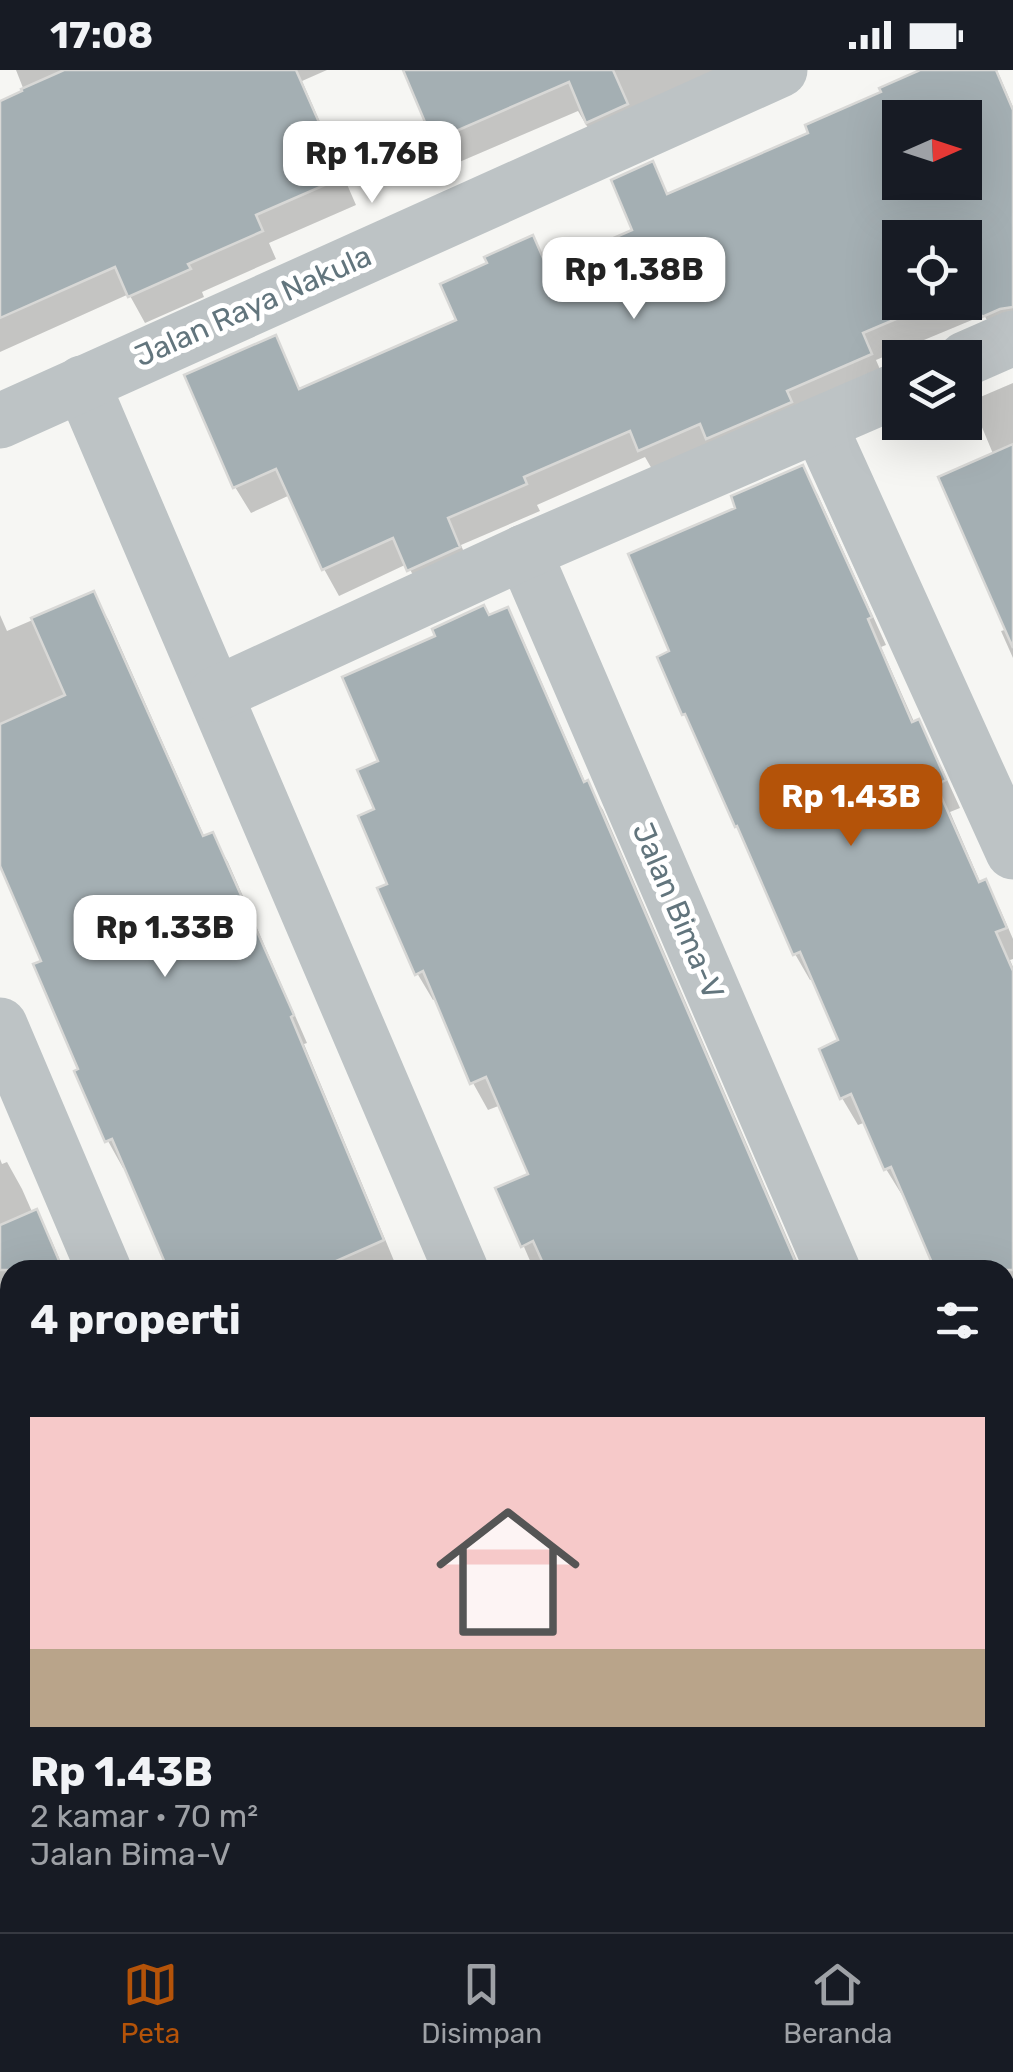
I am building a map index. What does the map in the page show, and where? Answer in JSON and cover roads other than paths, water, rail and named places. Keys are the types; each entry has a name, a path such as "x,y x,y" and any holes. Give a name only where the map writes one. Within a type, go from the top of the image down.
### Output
{"street":[{"name":"Jalan Raya Nakula","path":"0,421 708,84 780,70"},
{"path":"982,352 1013,338"},
{"path":"82,383 216,694 446,1260"},
{"path":"216,694 524,552 882,397"},
{"path":"820,426 1013,852"},
{"name":"Jalan Bima-V","path":"524,552 829,1260"},
{"path":"0,1026 100,1260"}]}
